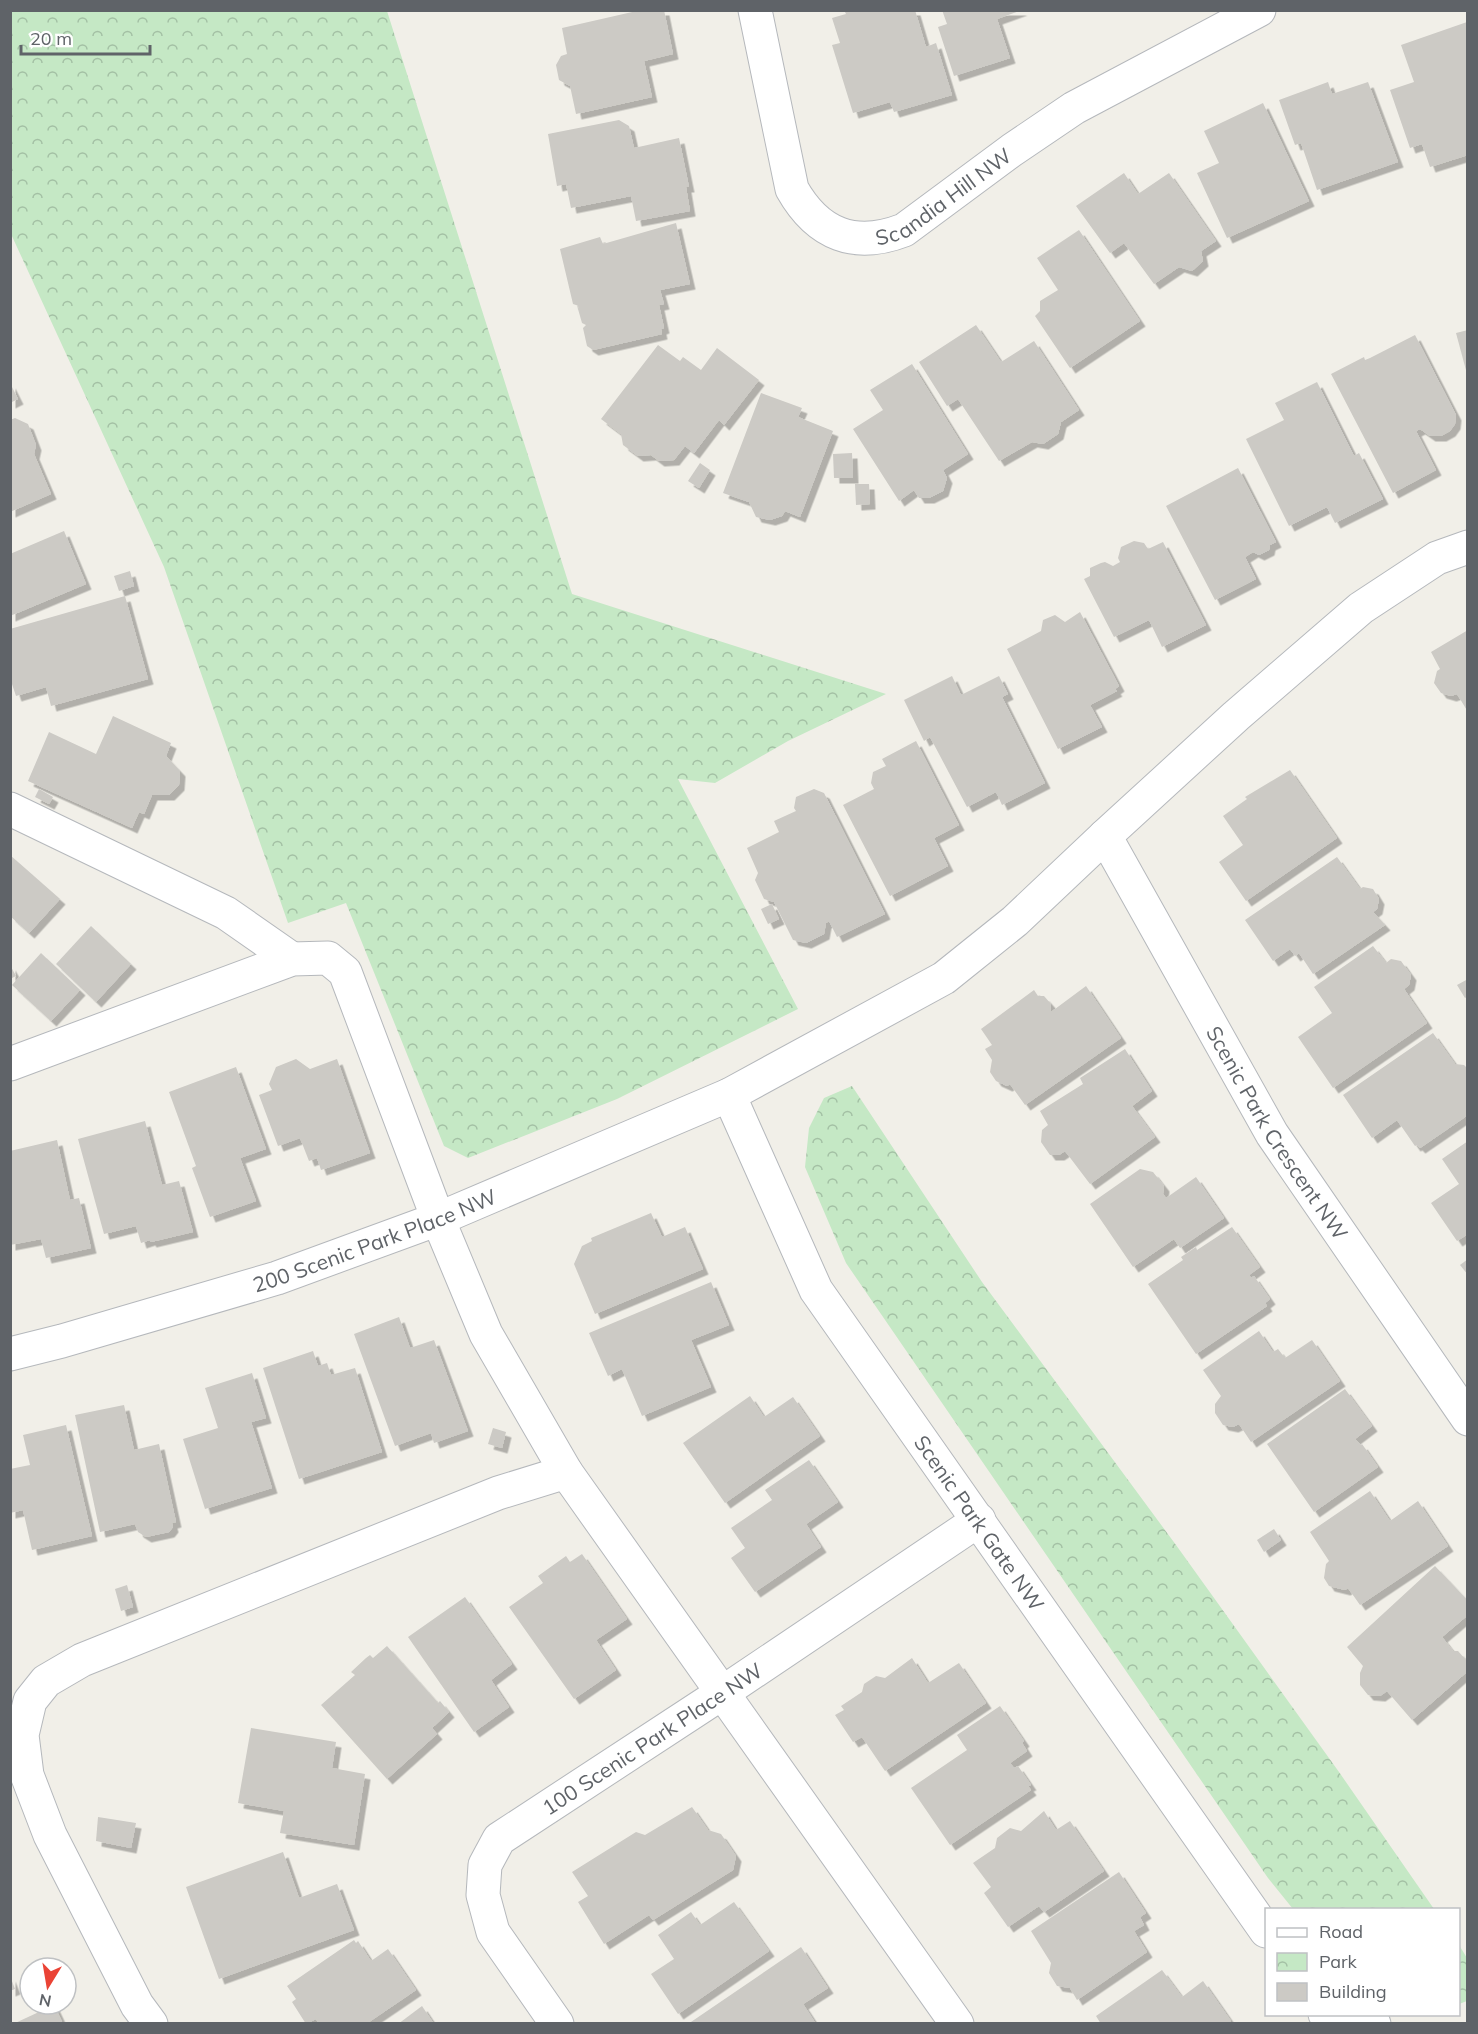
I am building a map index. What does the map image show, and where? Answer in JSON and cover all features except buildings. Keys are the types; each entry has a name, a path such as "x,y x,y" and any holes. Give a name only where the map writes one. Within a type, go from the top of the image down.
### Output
{"street":[{"name":"Scandia Hill NW","path":"755,10 792,189 801,205 814,219 830,230 847,237 867,239 886,237 904,230 1012,150 1074,108 1259,10"},
{"path":"729,1095 944,978 1015,921 1236,716 1361,608 1437,558 1467,547"},
{"path":"10,809 226,913 292,958"},
{"name":"Scenic Park Crescent NW","path":"1106,836 1272,1134 1467,1419"},
{"path":"10,1064 292,958 328,958 345,972 438,1219 486,1334 566,1472 957,2024"},
{"name":"200 Scenic Park Place NW","path":"10,1354 277,1278 438,1219 729,1095"},
{"name":"Scenic Park Gate NW","path":"729,1095 816,1290 1265,1930"},
{"path":"151,2024 137,2005 50,1835 27,1775 22,1735 30,1701 46,1681 82,1660 498,1493 566,1472"},
{"name":"100 Scenic Park Place NW","path":"557,2024 492,1932 483,1895 485,1865 499,1839 722,1693 979,1520"},
{"path":"1361,2016 1374,2024"}],"green space":[{"path":"10,11 387,11 572,594 886,694 788,741 715,783 678,779 798,1009 617,1099 468,1158 444,1146 346,903 288,923 164,567 11,234"},
{"path":"852,1086 982,1282 1176,1545 1433,1908 1292,1908 1268,1878 846,1263 805,1167 809,1128 824,1098"},
{"path":"1460,1947 1467,1958 1467,2001 1460,2004"}]}
